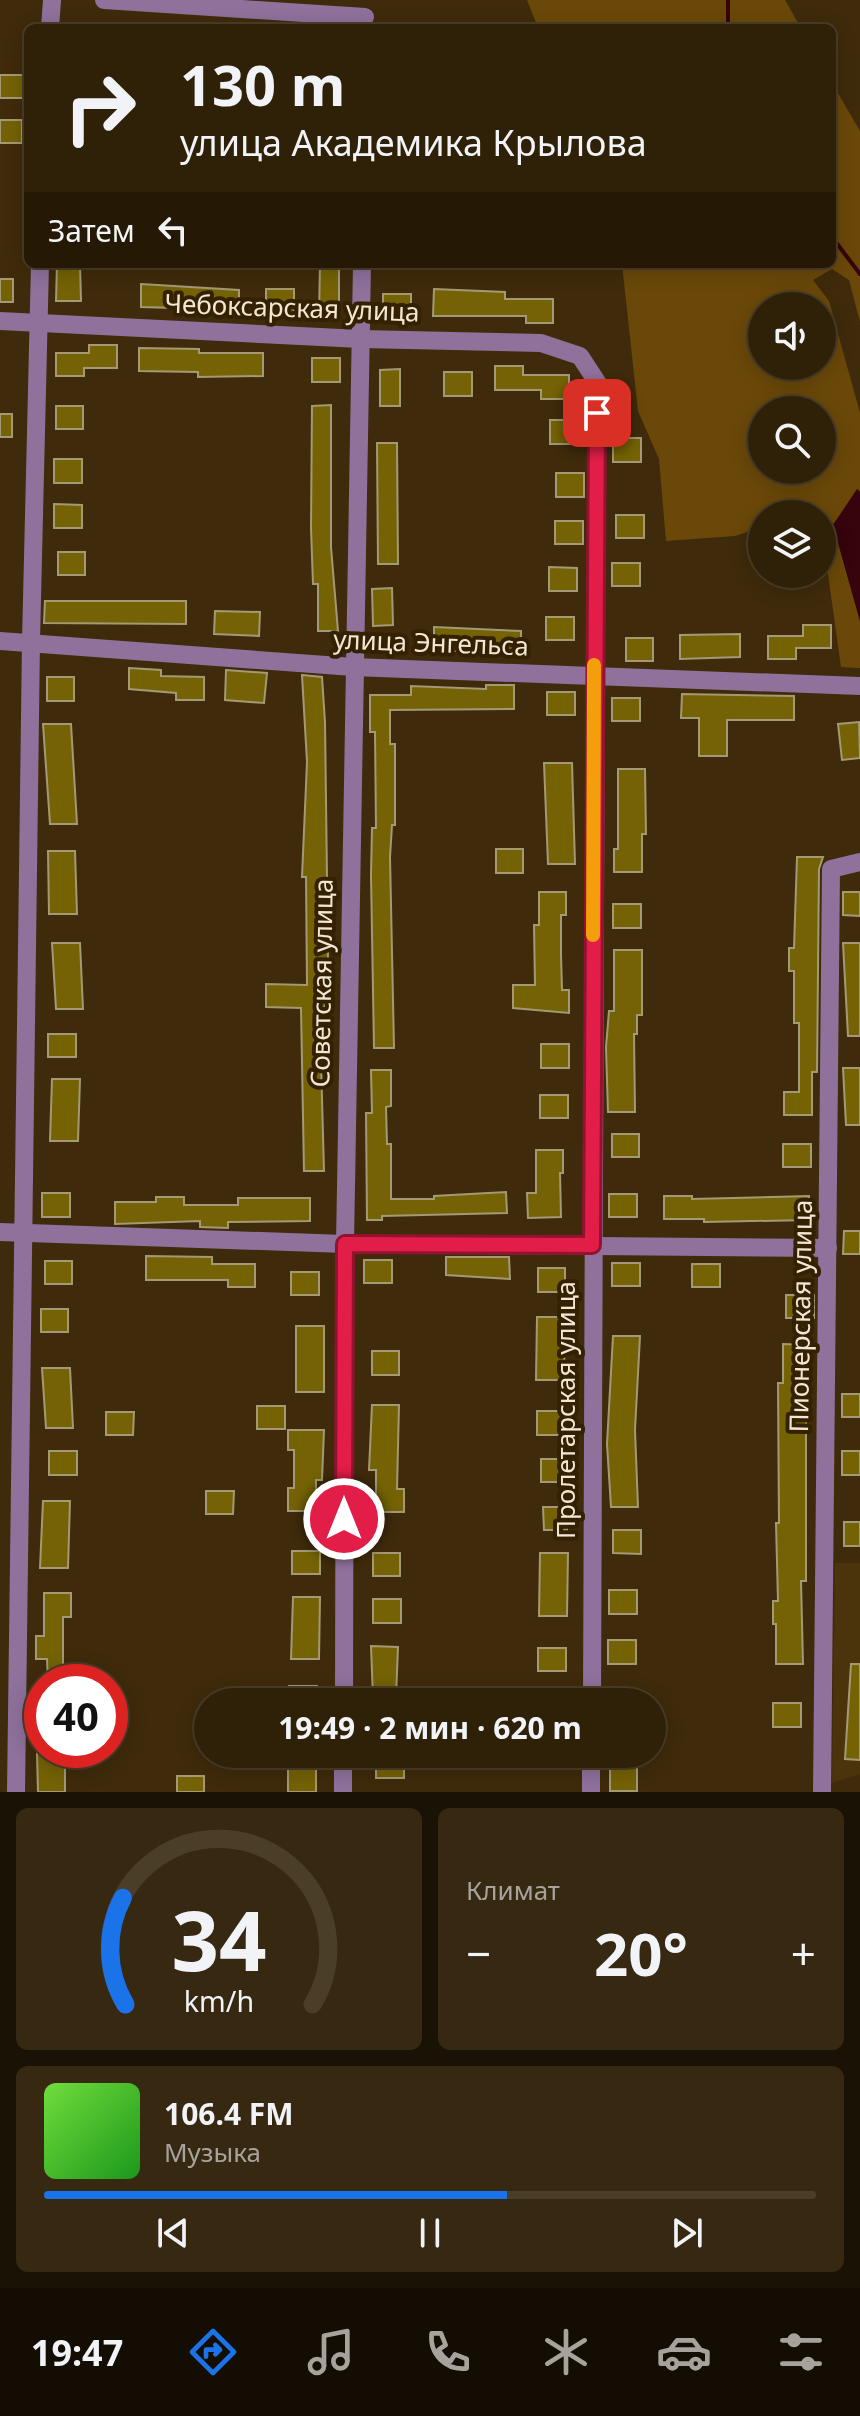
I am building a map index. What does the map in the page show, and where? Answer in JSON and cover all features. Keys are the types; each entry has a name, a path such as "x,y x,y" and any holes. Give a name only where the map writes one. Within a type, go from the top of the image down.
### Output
{"street":[{"path":"50,24 52,0"},
{"path":"104,0 365,15"},
{"path":"16,1792 31,641 40,268"},
{"name":"Советская улица","path":"344,1688 345,1244 362,268"},
{"name":"Чебоксарская улица","path":"0,321 361,339 541,343 580,356"},
{"name":"Пролетарская улица","path":"580,356 597,382 593,675 592,1688"},
{"name":"улица Энгельса","path":"0,641 353,667 860,686"},
{"name":"Пионерская улица","path":"822,1792 831,869 860,862"},
{"path":"0,1232 345,1244 828,1248"},
{"path":"343,1768 343,1792"},
{"path":"591,1768 591,1792"}],"shaded area":[{"path":"527,0 785,0 799,24 536,24"},
{"path":"836,90 860,131 860,322 849,280 832,269 813,280 822,292 748,292 748,380 836,380 836,326 860,413 860,492 858,489 836,521 836,500 748,500 748,532 735,536 666,541 659,459 638,411 622,268 836,268"},
{"path":"857,489 860,492 860,621 836,536 836,520"},
{"path":"836,536 860,621 860,668 841,667 830,588 836,588"},
{"path":"835,1563 860,1563 860,1774 832,1783"}],"building":[{"path":"0,75 24,75 24,98 0,98"},
{"path":"0,120 22,120 22,143 0,143"},
{"path":"57,268 80,268 81,301 56,301"},
{"path":"320,268 339,268 339,317 319,317"},
{"path":"0,279 13,279 13,302 0,302"},
{"path":"141,284 239,290 239,314 211,314 211,309 141,307"},
{"path":"266,289 294,289 294,313 266,312"},
{"path":"434,289 505,292 505,299 553,299 553,323 526,323 526,316 433,316"},
{"path":"383,294 411,294 411,318 383,318"},
{"path":"89,345 117,345 117,368 84,368 84,376 56,376 56,353 89,353"},
{"path":"139,348 199,349 199,353 263,353 263,376 198,377 198,372 139,371"},
{"path":"312,358 340,358 340,382 312,382"},
{"path":"495,366 523,366 523,375 569,375 569,399 541,399 541,390 495,390"},
{"path":"400,369 400,406 380,406 380,370"},
{"path":"444,372 472,372 472,396 444,396"},
{"path":"331,405 331,547 338,631 318,631 318,584 313,584 311,528 312,406"},
{"path":"56,406 83,406 83,429 56,429"},
{"path":"0,414 12,414 12,437 0,437"},
{"path":"550,420 578,420 578,444 550,444"},
{"path":"613,438 641,438 641,462 613,462"},
{"path":"377,443 397,443 398,564 378,564"},
{"path":"54,459 82,459 82,483 54,483"},
{"path":"556,473 584,473 584,497 556,497"},
{"path":"54,504 82,505 82,528 54,528"},
{"path":"616,515 644,515 644,538 616,538"},
{"path":"555,521 583,521 583,544 555,544"},
{"path":"58,552 85,552 85,575 58,575"},
{"path":"612,563 640,563 640,586 612,586"},
{"path":"549,567 577,568 577,591 549,591"},
{"path":"392,588 393,625 373,626 372,589"},
{"path":"45,601 186,601 186,624 44,623"},
{"path":"215,611 260,612 259,636 214,634"},
{"path":"546,617 574,617 574,640 546,640"},
{"path":"803,625 831,625 831,648 796,648 796,659 768,659 768,636 803,636"},
{"path":"434,627 521,631 521,654 434,650"},
{"path":"740,634 740,657 680,659 680,635"},
{"path":"626,638 653,638 653,661 626,661"},
{"path":"129,668 161,670 161,676 204,677 204,700 176,700 176,693 129,689"},
{"path":"226,670 267,673 264,703 225,700"},
{"path":"302,675 322,677 325,722 328,957 321,1062 324,1171 304,1171 301,1008 266,1007 266,984 307,985 306,877 302,877 307,762"},
{"path":"47,677 74,677 74,701 47,701"},
{"path":"486,685 514,685 514,709 390,710 390,744 395,744 395,825 392,825 390,857 394,1048 374,1048 371,875 372,828 376,828 375,732 370,732 370,695 411,695 411,686 486,689"},
{"path":"547,692 575,692 575,715 547,715"},
{"path":"682,694 794,696 794,720 727,720 727,756 699,756 699,718 681,718"},
{"path":"612,698 640,698 640,721 612,721"},
{"path":"859,722 860,758 842,760 838,724"},
{"path":"43,724 71,724 77,824 50,824"},
{"path":"544,763 572,763 575,864 548,864"},
{"path":"618,769 645,769 646,834 642,834 642,872 614,872 614,849 618,849"},
{"path":"496,849 523,849 523,873 496,873"},
{"path":"48,851 75,851 77,914 49,914"},
{"path":"797,857 823,857 819,869 817,1072 812,1072 812,1115 784,1115 784,1092 799,1092 799,1023 794,1023 794,971 789,971 789,948 794,948"},
{"path":"539,892 566,892 566,915 561,915 561,955 562,990 569,990 569,1013 513,1008 513,985 535,985 534,925 539,925"},
{"path":"843,892 860,892 860,916 843,915"},
{"path":"613,904 641,904 641,928 613,928"},
{"path":"52,943 80,943 83,1009 56,1009"},
{"path":"843,943 860,943 860,1036 848,1036"},
{"path":"614,950 642,950 642,1015 637,1015 637,1034 634,1034 635,1112 608,1112 606,1047 609,1011 614,1011"},
{"path":"48,1034 76,1034 76,1057 48,1057"},
{"path":"541,1044 569,1044 569,1068 541,1068"},
{"path":"843,1068 860,1068 860,1125 846,1125"},
{"path":"371,1070 391,1070 391,1106 386,1107 387,1144 391,1144 391,1199 434,1199 434,1196 506,1192 507,1213 382,1216 382,1220 367,1220 366,1113 372,1113"},
{"path":"52,1079 80,1079 78,1141 50,1141"},
{"path":"540,1095 568,1095 568,1118 540,1118"},
{"path":"612,1134 639,1134 639,1157 612,1157"},
{"path":"783,1144 811,1144 811,1167 783,1167"},
{"path":"536,1150 563,1150 561,1217 528,1218 527,1193 536,1193"},
{"path":"42,1193 70,1193 70,1217 42,1217"},
{"path":"609,1194 637,1194 637,1217 609,1217"},
{"path":"664,1196 692,1196 692,1199 809,1196 809,1220 704,1222 704,1219 664,1219"},
{"path":"156,1197 184,1197 184,1205 238,1205 238,1198 310,1198 310,1221 228,1222 228,1228 200,1227 200,1221 115,1224 115,1202 156,1202"},
{"path":"844,1231 860,1231 860,1254 843,1254"},
{"path":"146,1256 212,1257 212,1264 255,1264 255,1287 228,1287 228,1280 146,1280"},
{"path":"446,1257 509,1257 510,1279 446,1275"},
{"path":"364,1260 392,1260 392,1283 364,1283"},
{"path":"45,1261 72,1261 72,1284 45,1284"},
{"path":"612,1263 640,1263 640,1286 612,1286"},
{"path":"692,1264 720,1264 720,1287 692,1287"},
{"path":"538,1268 565,1268 565,1292 538,1292"},
{"path":"291,1272 319,1272 319,1295 291,1295"},
{"path":"786,1295 814,1295 814,1318 786,1318"},
{"path":"41,1309 68,1309 68,1332 41,1332"},
{"path":"537,1317 565,1317 564,1380 536,1380"},
{"path":"296,1326 324,1326 324,1392 296,1392"},
{"path":"613,1336 640,1336 635,1430 638,1507 611,1507 607,1444"},
{"path":"783,1344 810,1345 810,1368 806,1368 806,1581 801,1581 803,1664 776,1664 776,1624 773,1624 773,1601 778,1601 778,1383 783,1383"},
{"path":"372,1351 399,1351 399,1375 372,1375"},
{"path":"42,1368 70,1368 73,1428 46,1428"},
{"path":"842,1394 860,1394 860,1417 842,1417"},
{"path":"372,1405 399,1405 397,1489 404,1489 404,1512 376,1512 376,1470 369,1470"},
{"path":"257,1406 285,1406 285,1429 257,1429"},
{"path":"537,1411 564,1411 564,1435 537,1435"},
{"path":"106,1412 134,1412 133,1435 106,1435"},
{"path":"288,1430 324,1430 322,1480 316,1480 316,1511 288,1511 288,1488 294,1488 294,1450 288,1450"},
{"path":"49,1451 77,1451 77,1475 49,1475"},
{"path":"842,1451 860,1451 860,1475 842,1475"},
{"path":"541,1459 568,1459 568,1482 541,1482"},
{"path":"206,1491 234,1491 233,1514 206,1514"},
{"path":"43,1501 70,1501 68,1568 40,1568"},
{"path":"543,1507 567,1507 567,1530 544,1530"},
{"path":"844,1522 860,1522 860,1546 844,1546"},
{"path":"613,1530 641,1530 641,1554 613,1553"},
{"path":"292,1551 320,1551 320,1574 292,1574"},
{"path":"373,1553 400,1553 400,1576 373,1576"},
{"path":"540,1553 568,1553 567,1616 539,1616"},
{"path":"609,1590 637,1590 637,1614 609,1614"},
{"path":"44,1593 71,1593 71,1617 63,1617 63,1664 47,1664 47,1659 36,1659 36,1636 44,1636"},
{"path":"293,1597 320,1597 319,1659 291,1659"},
{"path":"373,1599 401,1599 401,1623 373,1623"},
{"path":"608,1640 636,1640 636,1664 608,1664"},
{"path":"371,1646 398,1647 396,1688 373,1688"},
{"path":"538,1648 566,1648 566,1671 538,1671"},
{"path":"851,1664 860,1664 860,1760 845,1759"},
{"path":"289,1686 317,1686 317,1688"},
{"path":"773,1703 801,1703 801,1727 773,1727"},
{"path":"37,1768 65,1768 65,1792 38,1792"},
{"path":"288,1768 316,1768 316,1792 288,1792"},
{"path":"376,1768 404,1768 404,1778 376,1778"},
{"path":"610,1768 637,1768 637,1791 610,1791"},
{"path":"177,1776 204,1776 204,1792 177,1792"}],"waterway":[{"path":"728,0 728,24"},
{"path":"836,242 860,274"}],"slow traffic":[{"path":"593,935 594,665"}],"route":[{"path":"344,1519 345,1244 592,1245 593,675 597,413"}]}
